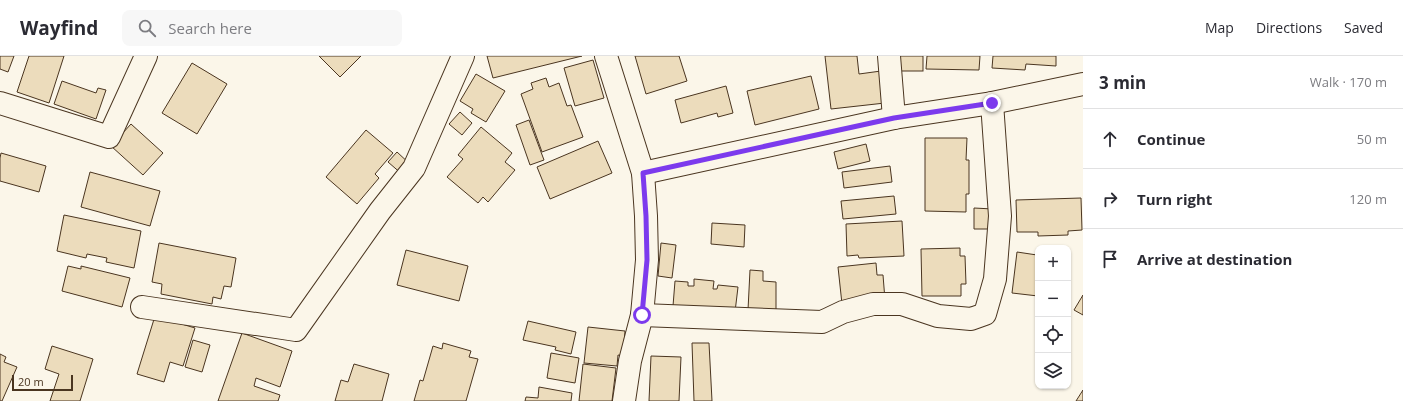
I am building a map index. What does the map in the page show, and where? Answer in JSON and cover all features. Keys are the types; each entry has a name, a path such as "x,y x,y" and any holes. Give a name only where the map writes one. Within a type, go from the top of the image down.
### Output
{"street":[{"path":"0,103 109,137 146,56"},
{"path":"142,306 296,330 380,211 414,168 463,56"},
{"path":"606,56 643,173 646,216 647,260 642,315 630,361 624,401"},
{"path":"888,56 894,118"},
{"path":"643,173 894,118 992,103 1083,84"},
{"path":"642,315 822,322 843,312 874,304 902,304 938,316 971,319 985,314 995,279 1000,216 992,103"}],"building":[{"path":"0,56 14,56 8,72 0,69"},
{"path":"29,56 64,56 49,103 17,92"},
{"path":"319,56 361,56 340,77"},
{"path":"487,56 582,56 493,78"},
{"path":"635,56 679,56 687,81 646,94"},
{"path":"825,56 857,56 859,74 881,71 885,103 831,109"},
{"path":"895,56 923,56 923,71 895,71"},
{"path":"927,56 980,56 979,70 926,69"},
{"path":"993,56 1056,56 1056,66 1026,64 1025,70 992,68"},
{"path":"593,60 604,98 575,106 564,68"},
{"path":"192,63 227,84 197,134 162,113"},
{"path":"476,74 505,91 486,122 471,113 473,109 460,101"},
{"path":"811,76 819,109 755,125 747,91"},
{"path":"546,78 549,87 559,83 567,106 571,105 583,137 542,152 521,94 533,89 531,83"},
{"path":"62,81 96,93 98,88 106,90 96,119 54,104"},
{"path":"726,86 733,113 718,117 717,113 681,123 675,100"},
{"path":"460,112 472,123 462,135 449,124"},
{"path":"529,120 544,160 530,165 516,125"},
{"path":"131,124 163,153 143,175 111,146"},
{"path":"481,127 512,153 505,162 515,170 488,202 483,197 478,203 447,177 463,159 458,155"},
{"path":"366,130 393,153 375,174 379,178 357,204 326,177"},
{"path":"925,138 967,138 966,160 969,160 969,194 966,194 966,212 925,211"},
{"path":"598,141 612,173 550,199 537,167"},
{"path":"866,144 870,161 838,169 834,152"},
{"path":"397,152 411,165 403,175 388,162"},
{"path":"1,153 46,166 39,192 0,181"},
{"path":"890,166 892,182 844,188 842,172"},
{"path":"90,172 160,191 150,226 81,207"},
{"path":"894,196 896,214 843,219 841,201"},
{"path":"1081,198 1082,230 1068,231 1068,235 1038,236 1038,232 1017,232 1016,200"},
{"path":"974,208 993,209 993,229 974,229"},
{"path":"64,215 141,231 134,268 106,262 107,258 87,254 86,258 57,251"},
{"path":"902,221 904,256 859,258 858,255 847,256 846,224"},
{"path":"712,223 745,225 744,247 711,244"},
{"path":"159,243 236,258 231,287 224,286 221,299 213,297 212,304 161,294 162,284 152,282"},
{"path":"661,243 676,245 672,278 658,276"},
{"path":"960,248 960,256 965,256 966,284 961,284 961,296 922,296 921,249"},
{"path":"406,250 468,266 459,301 397,285"},
{"path":"1017,252 1035,255 1035,296 1012,293"},
{"path":"876,263 877,275 883,275 885,300 842,304 838,267"},
{"path":"68,266 81,269 81,266 130,278 122,307 62,291"},
{"path":"750,270 763,271 763,281 776,282 776,310 748,310"},
{"path":"694,279 714,281 713,289 717,289 718,285 738,287 735,312 673,306 675,281 688,282 688,286 694,286"},
{"path":"1083,295 1083,315 1074,310"},
{"path":"155,316 195,328 183,366 170,362 164,382 137,374"},
{"path":"528,321 576,332 571,354 555,350 556,347 523,340"},
{"path":"588,327 625,331 623,356 618,355 617,366 584,363"},
{"path":"242,333 292,351 280,387 256,378 254,386 280,395 278,401 218,401"},
{"path":"193,340 210,345 202,372 185,367"},
{"path":"443,343 471,351 469,357 478,359 466,401 414,401 420,380 423,381 433,346 442,349"},
{"path":"692,343 709,343 712,401 694,401"},
{"path":"52,346 93,359 80,401 50,401 59,374 45,369"},
{"path":"551,353 579,358 575,383 547,378"},
{"path":"0,354 6,357 4,362 17,367 2,401 0,401"},
{"path":"651,356 681,357 679,401 649,401"},
{"path":"354,364 389,374 382,401 335,401 341,380 348,382"},
{"path":"583,364 616,368 612,401 579,401"},
{"path":"539,387 572,393 571,401 525,401 526,397 538,398"},
{"path":"1083,390 1083,401 1076,401"}],"route":[{"path":"642,315 647,260 643,173 894,118 992,103"}]}
